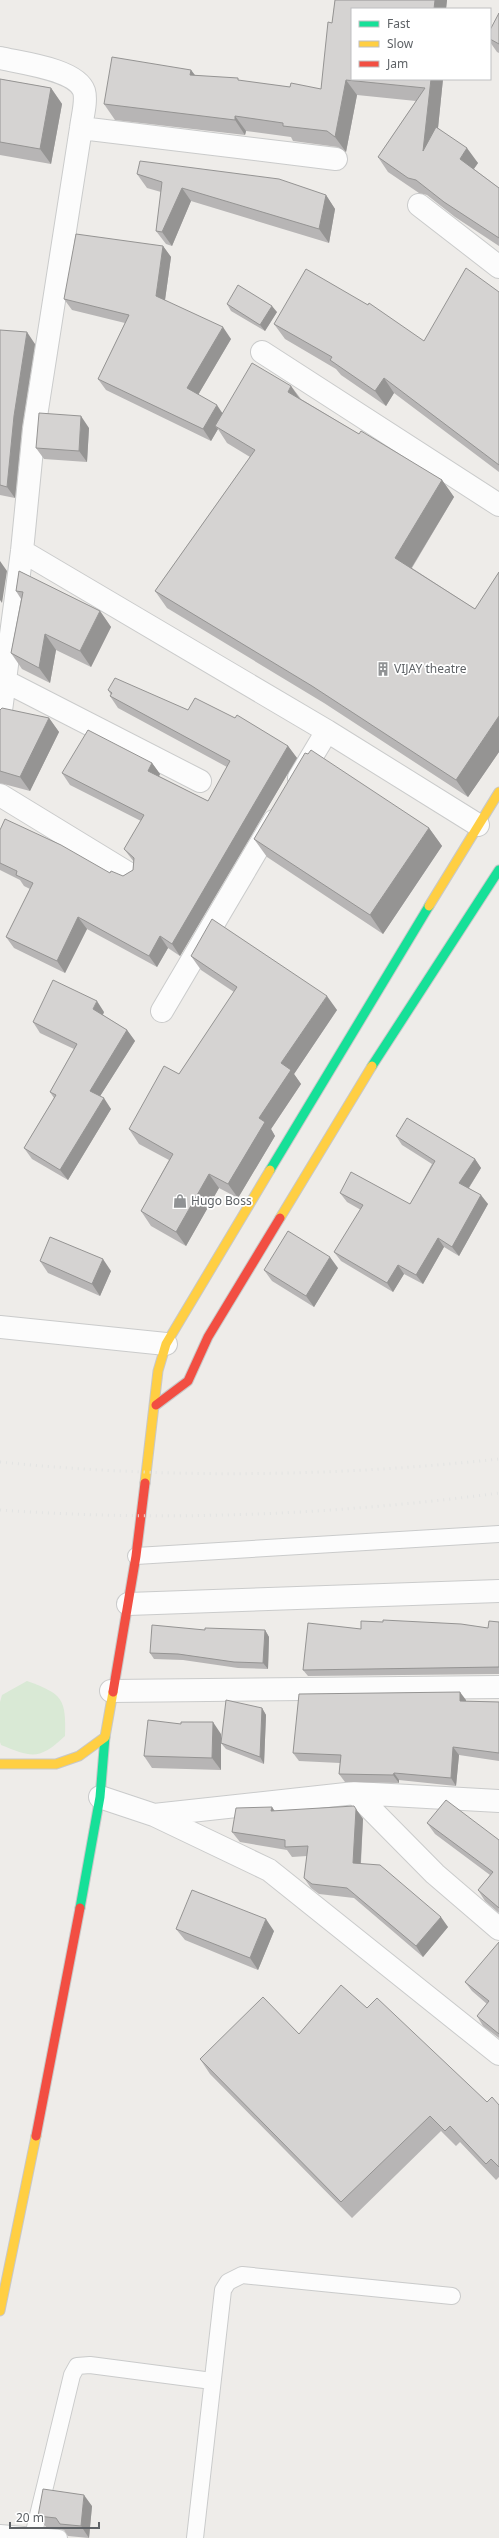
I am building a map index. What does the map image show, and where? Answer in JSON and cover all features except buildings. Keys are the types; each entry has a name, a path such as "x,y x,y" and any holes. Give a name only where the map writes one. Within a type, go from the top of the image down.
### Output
{"main road":[{"path":"0,2311 61,2018 100,1797 105,1737 111,1691 136,1556 156,1405 158,1371 166,1344 499,792"},
{"path":"156,1405 188,1381 208,1337 348,1105 499,870"},
{"path":"0,1764 56,1764 79,1756 105,1737"}],"street":[{"path":"0,58 67,74 79,81 84,92 81,128 34,429 22,552 0,718"},
{"path":"81,128 336,159"},
{"path":"419,205 499,267"},
{"path":"262,352 499,505"},
{"path":"22,552 327,731 478,825"},
{"path":"5,682 200,781"},
{"path":"162,1011 327,731"},
{"path":"0,795 131,875"},
{"path":"0,1327 166,1344"},
{"path":"128,1604 499,1591"},
{"path":"111,1691 499,1687"},
{"path":"154,1815 356,1793 499,1801"},
{"path":"356,1793 435,1874 499,1929"},
{"path":"100,1797 154,1815 269,1870 499,2054"}],"lane":[{"path":"136,1556 499,1534"},
{"path":"195,2538 223,2290 228,2282 242,2275 452,2296"},
{"path":"33,2536 72,2375 77,2366 90,2365 212,2381"},
{"path":"0,2533 59,2538"}],"green space":[{"path":"27,1681 55,1694 63,1706 65,1714 65,1736 42,1753 28,1754 1,1745 0,1742 0,1702 2,1695"}],"railway":[{"path":"0,1462 125,1471 250,1474 374,1469 499,1459"},
{"path":"0,1510 125,1516 250,1514 375,1507 499,1493"}],"traffic: fast":[{"path":"372,1066 499,870"},
{"path":"270,1170 429,906"},
{"path":"80,1908 100,1797 105,1737"}],"traffic: slow":[{"path":"429,906 499,792"},
{"path":"280,1218 372,1066"},
{"path":"145,1483 158,1371 166,1344 270,1170"},
{"path":"0,1764 56,1764 79,1756 105,1737 113,1692"},
{"path":"0,2311 36,2136"}],"traffic: jam":[{"path":"156,1405 188,1381 208,1337 280,1218"},
{"path":"113,1692 136,1556 145,1483"},
{"path":"36,2136 80,1908"}],"place":[{"name":"VIJAY theatre","path":"383,669"},
{"name":"Hugo Boss","path":"180,1201"}]}
